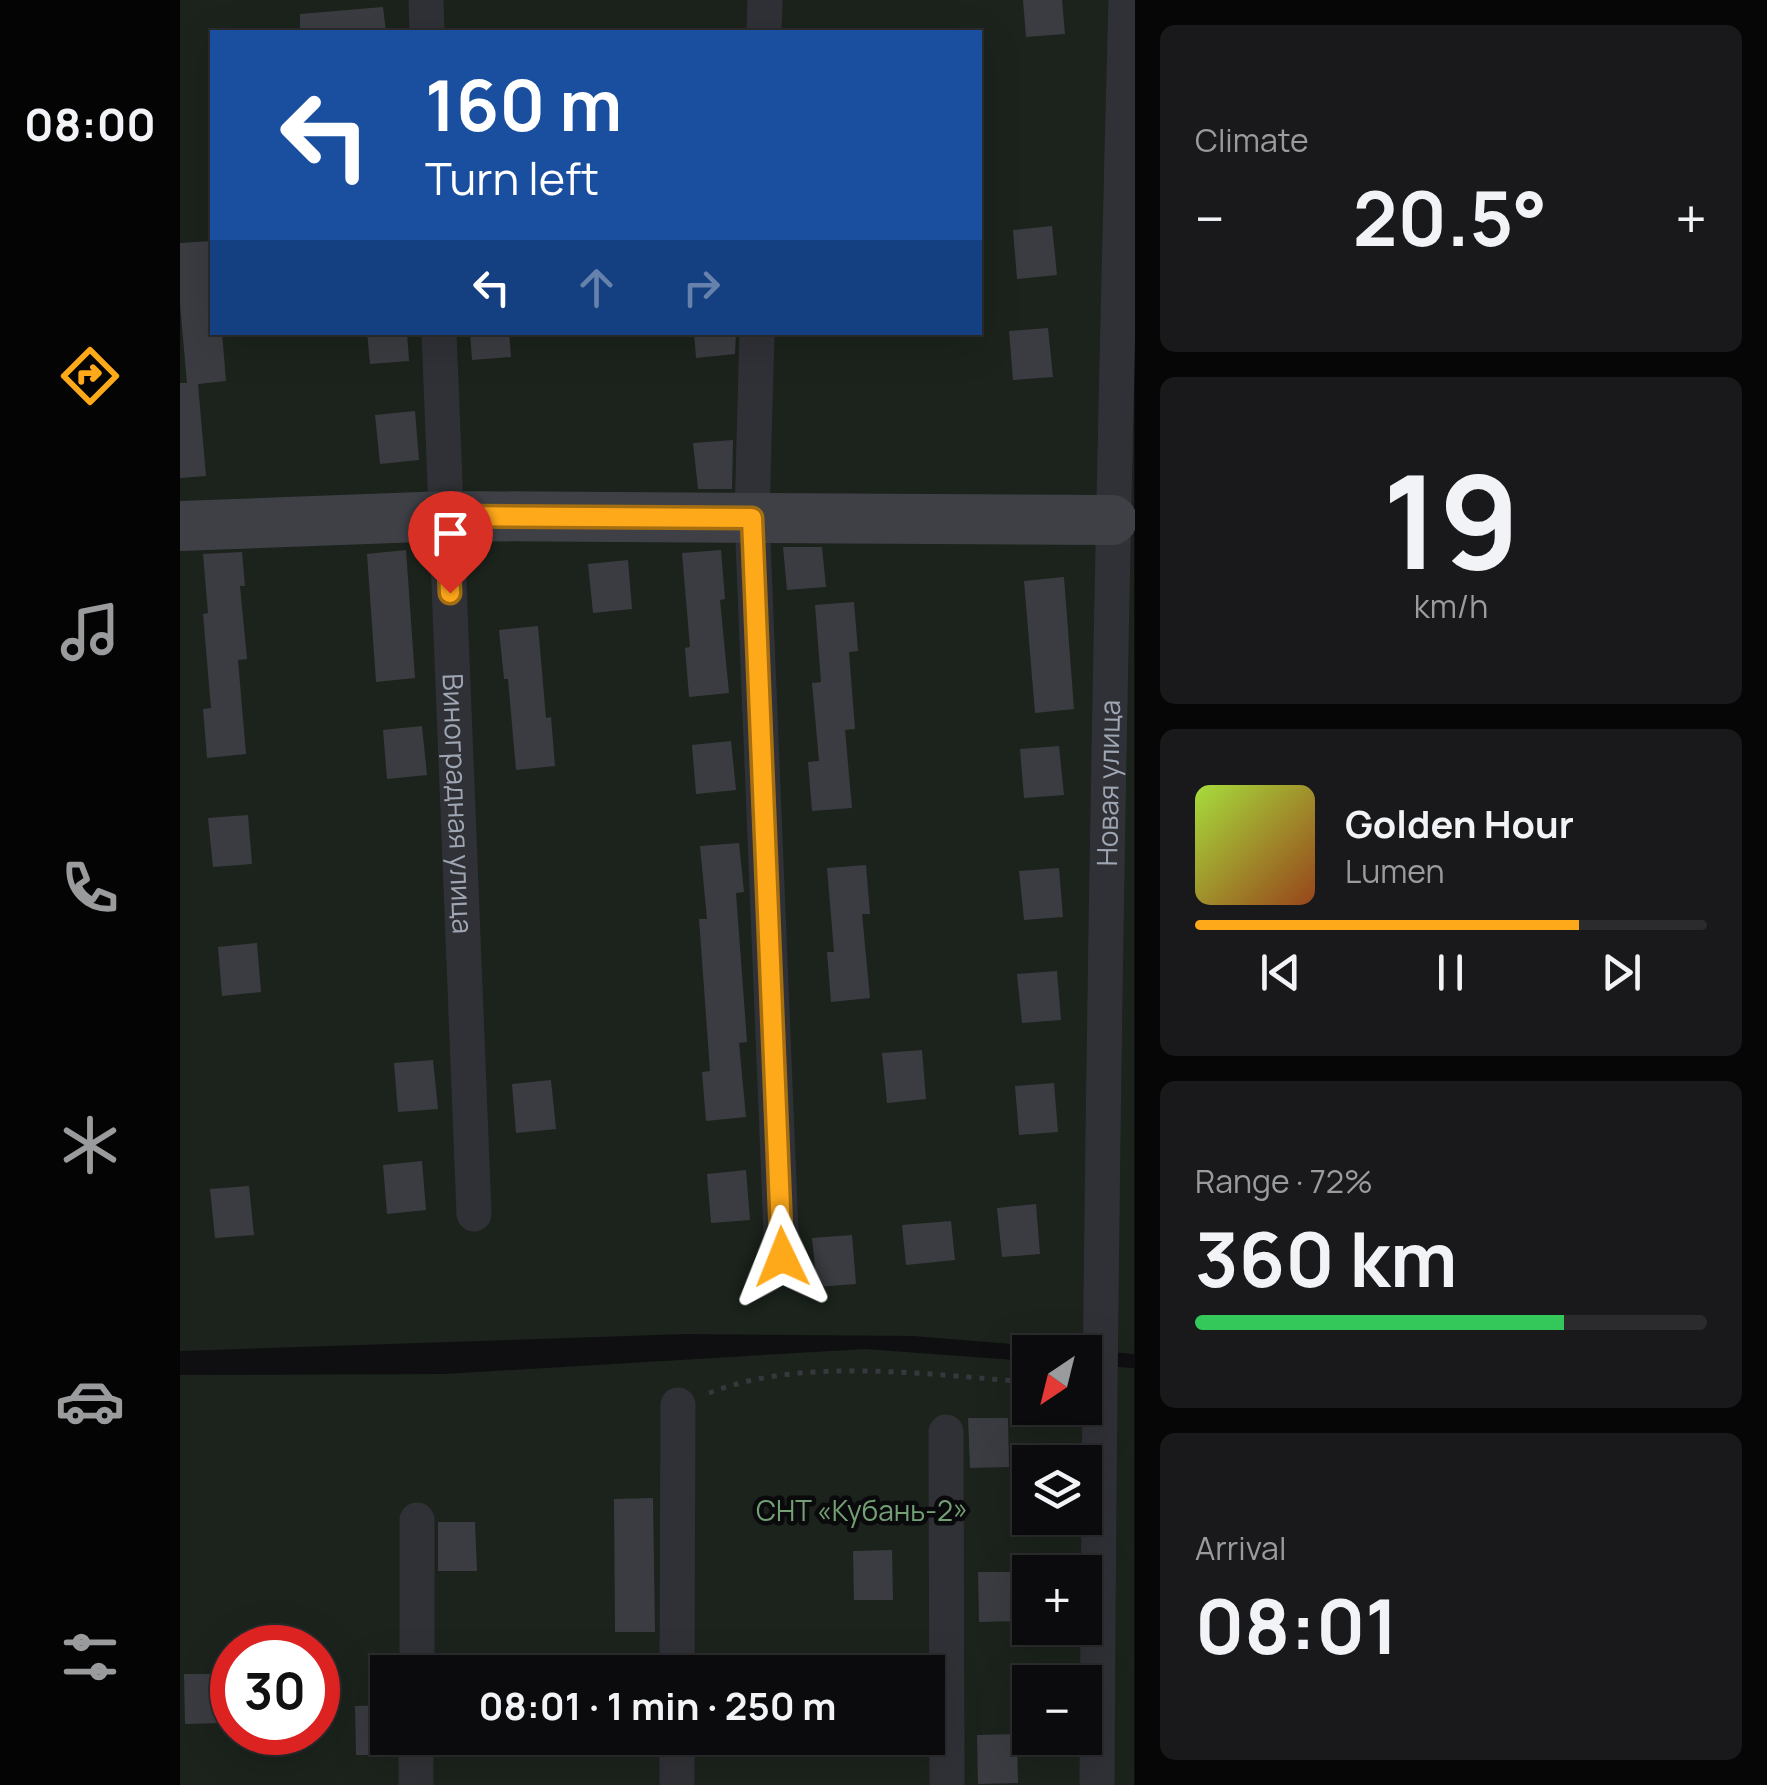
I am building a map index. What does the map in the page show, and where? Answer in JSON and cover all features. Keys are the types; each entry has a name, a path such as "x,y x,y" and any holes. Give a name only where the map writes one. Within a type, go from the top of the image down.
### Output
{"street":[{"path":"426,0 427,30"},
{"path":"764,30 765,0"},
{"name":"Новая улица","path":"1097,1785 1112,520 1126,0"},
{"name":"Виноградная улица","path":"440,335 474,1214"},
{"path":"757,335 752,518 782,1257"},
{"path":"180,526 447,516 1112,520"},
{"path":"677,1655 678,1405"},
{"path":"946,1432 947,1785"},
{"path":"416,1655 417,1520"},
{"path":"416,1755 416,1785"},
{"path":"676,1785 677,1755"}],"path":[{"path":"678,1405 738,1382 827,1372 1012,1381"}],"green space":[{"path":"180,0 1134,0 1134,1354 1102,1351 1102,1335 1012,1335 1012,1344 913,1336 685,1334 180,1351"},
{"name":"СНТ «Кубань-2»","path":"865,1349 1012,1360 1012,1425 1102,1425 1102,1366 1134,1368 1134,1785 180,1785 180,1375 444,1374"}],"building":[{"path":"1023,0 1062,0 1065,34 1026,37"},
{"path":"383,7 386,30 300,30 300,14"},
{"path":"1052,226 1057,275 1017,279 1013,230"},
{"path":"210,241 210,335 222,335 226,381 198,384 206,476 180,478 180,383 187,383 180,304 180,243"},
{"path":"1048,328 1053,377 1013,380 1009,331"},
{"path":"367,335 407,335 409,361 370,364"},
{"path":"470,335 509,335 511,357 472,360"},
{"path":"694,335 736,335 735,354 696,358"},
{"path":"415,411 419,460 380,464 375,415"},
{"path":"733,440 732,489 698,489 693,443"},
{"path":"783,547 822,547 826,587 787,590"},
{"path":"406,550 415,678 376,682 367,554"},
{"path":"721,550 725,599 720,600 729,693 689,697 685,648 690,647 682,553"},
{"path":"242,552 245,586 240,586 247,659 238,660 246,754 207,758 203,709 211,708 203,614 208,613 203,554"},
{"path":"628,560 632,609 593,613 588,564"},
{"path":"1064,577 1074,709 1035,713 1024,581"},
{"path":"854,602 858,651 849,652 855,729 845,730 852,808 812,811 808,762 819,761 812,683 821,682 815,605"},
{"path":"538,626 546,718 551,717 555,766 516,770 508,679 504,679 499,630"},
{"path":"422,726 427,775 387,779 383,730"},
{"path":"731,741 736,790 696,794 692,745"},
{"path":"1059,746 1064,795 1024,798 1020,749"},
{"path":"248,815 252,864 213,867 208,818"},
{"path":"739,843 744,892 736,893 747,1042 739,1043 746,1117 706,1121 702,1072 710,1071 699,919 707,919 700,846"},
{"path":"866,865 870,914 862,914 870,998 831,1002 827,952 834,952 827,868"},
{"path":"1059,868 1063,917 1024,920 1019,871"},
{"path":"257,943 261,992 222,996 218,947"},
{"path":"1057,971 1061,1020 1022,1023 1017,974"},
{"path":"922,1050 926,1099 887,1103 882,1053"},
{"path":"433,1060 438,1109 398,1112 394,1063"},
{"path":"551,1080 556,1129 516,1133 512,1084"},
{"path":"1054,1083 1058,1132 1019,1135 1015,1086"},
{"path":"422,1161 426,1210 387,1214 383,1165"},
{"path":"746,1170 750,1220 711,1223 707,1174"},
{"path":"249,1186 254,1235 215,1238 210,1189"},
{"path":"1036,1204 1040,1254 1002,1257 997,1208"},
{"path":"951,1221 955,1260 906,1265 902,1225"},
{"path":"852,1235 856,1284 817,1287 812,1238"},
{"path":"968,1418 1008,1418 1009,1467 970,1468"},
{"path":"653,1498 655,1632 615,1632 614,1499"},
{"path":"438,1522 475,1522 477,1571 438,1571"},
{"path":"892,1550 893,1600 854,1600 853,1551"},
{"path":"978,1572 1012,1572 1012,1621 979,1622"},
{"path":"184,1674 210,1674 210,1723 185,1724"},
{"path":"355,1706 370,1706 370,1755 356,1755"},
{"path":"1012,1734 1018,1783 978,1784 977,1735"}],"route":[{"path":"450,593 447,516 752,518 782,1257"}]}
